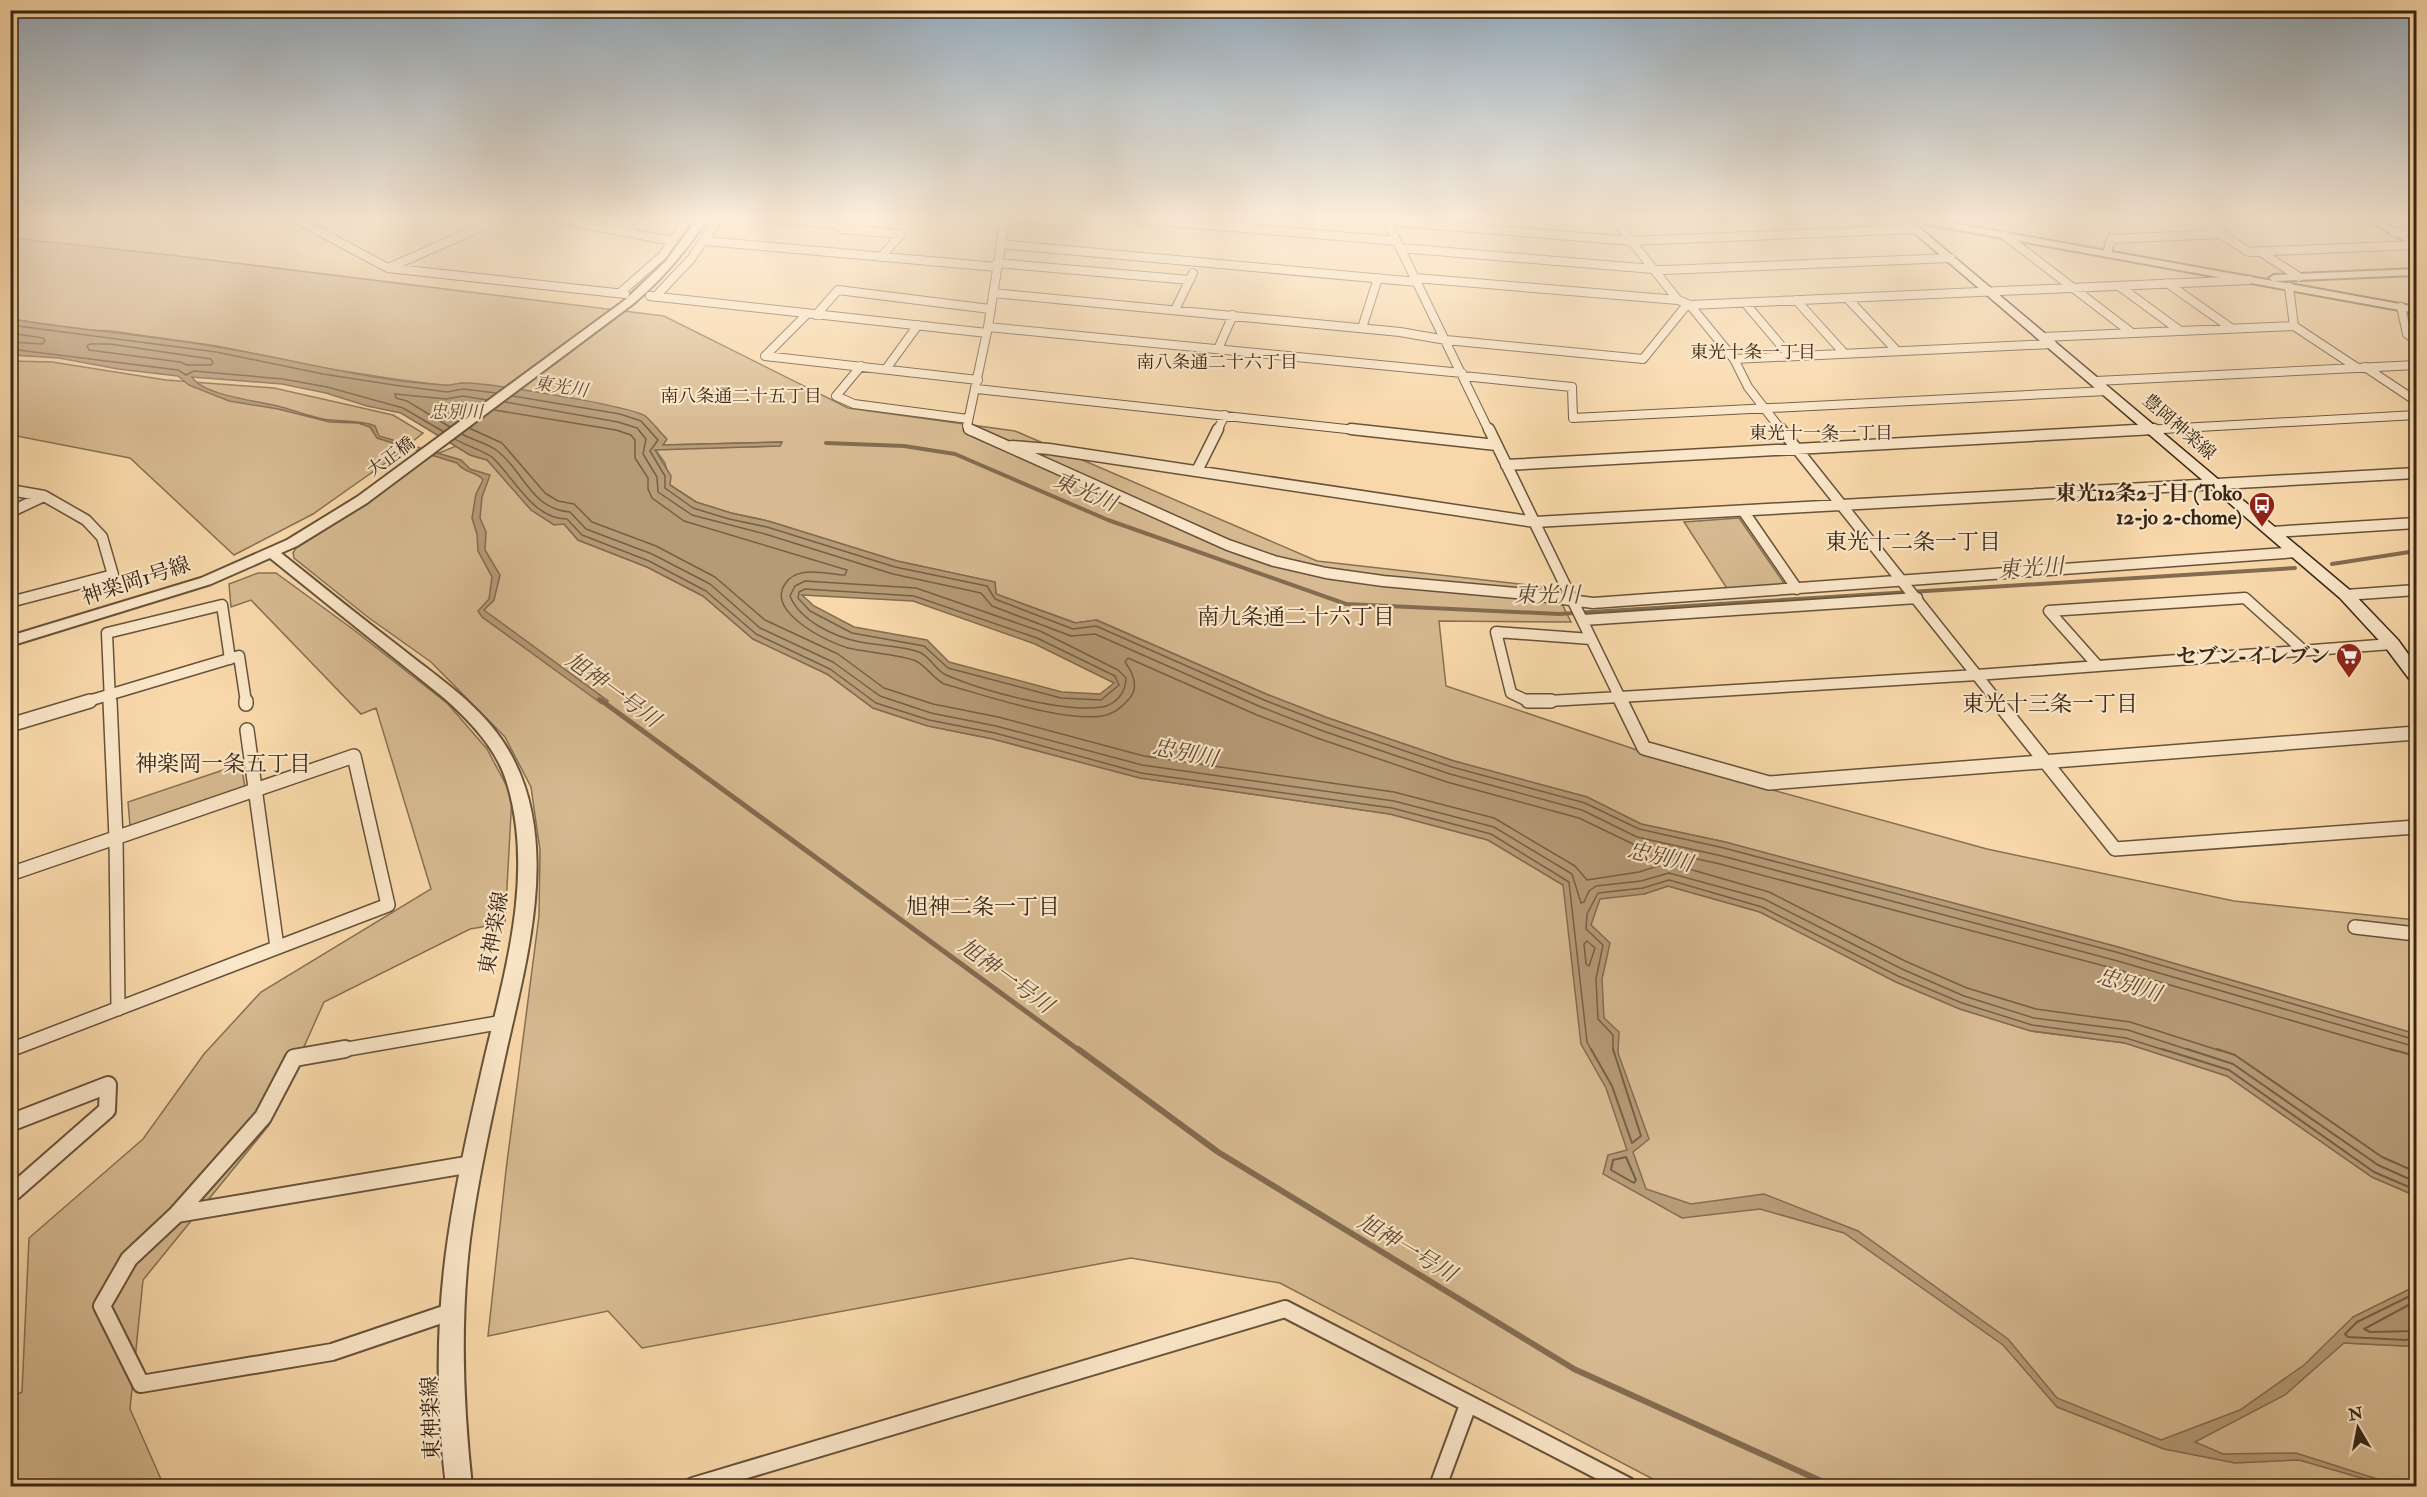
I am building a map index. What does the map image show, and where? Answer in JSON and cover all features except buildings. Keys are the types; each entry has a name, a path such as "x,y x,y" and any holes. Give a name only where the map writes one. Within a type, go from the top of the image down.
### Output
{"main road":[{"name":"豊岡神楽線","path":"1987,289 2346,595 2392,644 2416,676"}],"street":[{"path":"577,289 623,294 628,289"},
{"name":"大正橋","path":"272,553 325,524 362,500 593,330 644,289"},
{"path":"662,289 653,297 918,325 1218,349 1572,387 1573,418 2107,391"},
{"path":"994,289 977,384 968,419 969,430 1228,545 1274,561 1326,573 1383,581 1516,593 1578,611 1910,590 2297,552"},
{"path":"1175,310 1186,289"},
{"path":"1362,328 1375,289"},
{"path":"1420,289 1644,748 1769,783 2416,734"},
{"path":"1532,289 1678,300 1690,305 1734,358 1748,387 1797,450 2115,849 2416,827"},
{"path":"1669,289 1678,300"},
{"path":"993,293 1362,328 1446,340 1643,359 1685,307 1690,305 2049,289"},
{"path":"2074,289 2132,333"},
{"path":"2123,289 2179,330"},
{"path":"2175,289 2231,328"},
{"path":"2289,289 2294,326"},
{"path":"2299,289 2416,310"},
{"path":"990,309 924,303 895,296 838,290 765,356 886,369 977,384 1225,415 1496,445"},
{"path":"1847,298 1897,351"},
{"path":"1796,300 1844,353"},
{"path":"1745,303 1790,356"},
{"path":"2401,307 2407,334 2416,340"},
{"path":"1218,349 1233,315"},
{"path":"886,369 918,325"},
{"path":"1734,358 1897,351 2179,330 2294,326 2416,401"},
{"path":"2096,381 2416,364"},
{"path":"861,366 836,396 854,404 968,419"},
{"path":"1197,471 1225,415"},
{"path":"1506,465 2416,415"},
{"path":"1002,445 1049,449 1535,522 2416,473"},
{"path":"10,490 44,496 86,520 102,537 113,575 10,602"},
{"path":"10,512 44,496"},
{"path":"1744,512 1797,589"},
{"path":"2272,532 2416,523"},
{"name":"神楽岡1号線","path":"10,641 206,581 272,553"},
{"name":"東神楽線","path":"272,553 460,702 497,745 520,794 527,852 527,892 521,939 472,1164 459,1241 453,1311 452,1421 459,1486"},
{"path":"1578,611 1593,603 1797,589 1910,590"},
{"path":"2346,595 2416,590"},
{"path":"2097,664 2049,611 2246,598 2304,651"},
{"path":"118,1009 116,838 107,633 222,605 230,659"},
{"path":"1592,639 1496,632 1511,693 1530,702 1620,697 1977,675 2097,664 2392,644"},
{"path":"10,725 239,656 246,704"},
{"path":"247,730 277,947"},
{"path":"10,874 354,756 388,905 10,1050"},
{"path":"2355,927 2416,934"},
{"path":"453,1311 332,1352 141,1384 102,1306 129,1259 177,1214 263,1117 294,1058 503,1022"},
{"path":"10,1123 108,1084 108,1110 10,1195"},
{"path":"177,1214 472,1164"},
{"path":"693,1486 1285,1310 1628,1486"},
{"path":"1437,1486 1468,1405"}],"shaded area":[{"path":"11,289 444,289 664,316 848,408 1015,431 1317,561 1554,588 1571,622 1439,621 1446,686 1634,749 1987,849 2234,901 2416,920 2416,1034 2118,947 1725,842 1641,824 1587,797 1454,761 1328,718 1266,694 1097,620 1076,623 996,594 995,582 897,561 768,521 696,502 670,485 665,463 655,449 780,446 781,442 662,445 655,428 645,416 535,392 462,383 448,386 394,379 324,368 217,346 11,319"},
{"path":"11,361 52,362 166,380 274,388 393,415 423,433 391,459 313,514 234,555 130,458 11,435"},
{"path":"456,446 470,455 487,460 564,524 578,540 647,567 703,596 753,639 827,674 873,708 928,726 993,739 1140,778 1390,814 1488,840 1563,885 1644,894 1668,886 1760,912 1896,982 1960,1009 2031,1031 2125,1043 2227,1076 2372,1177 2416,1196 2416,1286 2353,1317 2345,1343 2406,1346 2416,1344 2416,1486 1666,1486 1280,1283 1131,1258 642,1348 608,1311 488,1336 506,1170 539,916 540,850 531,787 505,737 431,662 369,618 294,558 293,553 296,548 364,505 427,458"},
{"path":"1739,518 1786,586 1728,590 1684,522"},
{"path":"258,573 276,573 354,630 448,704 487,749 512,796 505,923 470,929 324,1002 269,1125 143,1280 130,1409 164,1486 11,1486 10,1398 22,1392 29,1238 143,1139 204,1054 261,992 431,889 376,708 361,714 251,600 231,607 229,584"},
{"path":"241,764 245,787 130,826 128,802"}],"water":[{"name":"忠別川","path":"11,319 191,343 388,379 447,385 477,384 526,390 613,406 645,416 667,439 663,445 782,442 780,446 655,450 671,476 670,485 696,502 768,521 897,561 995,582 996,594 1075,623 1096,620 1266,694 1328,718 1454,761 1587,797 1641,824 1725,842 2118,947 2416,1034 2416,1196 2372,1177 2227,1076 2125,1043 2031,1031 1960,1009 1896,982 1760,912 1668,886 1644,894 1600,899 1591,925 1610,943 1602,979 1604,1018 1619,1032 1618,1053 1649,1139 1633,1152 1646,1189 1691,1204 1764,1194 1858,1231 2008,1339 2057,1398 2161,1440 2240,1410 2304,1365 2353,1317 2416,1286 2416,1344 2406,1346 2344,1343 2285,1395 2195,1442 2223,1454 2296,1453 2399,1486 2389,1486 2299,1460 2235,1463 2164,1449 2057,1407 2003,1345 1844,1233 1760,1209 1682,1218 1603,1174 1608,1155 1627,1150 1606,1088 1581,1044 1563,885 1488,840 1390,814 1140,778 993,739 928,726 873,708 827,674 753,639 703,596 647,567 578,540 564,524 554,525 531,510 487,460 470,455 401,413 282,384 192,377 208,389 233,397 324,419 369,424 375,426 379,436 461,460 470,469 490,475 482,497 480,518 486,532 485,550 500,575 494,600 484,610 608,701 602,704 482,617 478,611 489,599 492,577 478,551 477,534 472,518 476,494 483,480 457,463 377,438 370,427 358,423 330,422 278,409 229,401 189,385 178,376 118,369 59,358 11,355","holes":["802,595 913,601 1035,644 1114,683 1100,694 1062,692 949,662 927,640 854,627 814,606"]}],"waterway":[{"name":"東光川","path":"826,443 904,446 955,454 1108,520 1346,604 1559,614 2295,568"},
{"name":"東光川","path":"2332,564 2416,551"},
{"name":"旭神一号川","path":"599,699 604,702"},
{"name":"旭神一号川","path":"602,701 1080,1051"},
{"name":"旭神一号川","path":"1078,1049 1218,1152 1574,1369 1832,1486"}],"place":[{"name":"東光12条2丁目 (Toko 12-jo 2-chome)","path":"2262,528"},
{"name":"セブン-イレブン","path":"2349,679"}],"district":[{"name":"東光十条一丁目","path":"1753,352"},
{"name":"南八条通二十六丁目","path":"1217,362"},
{"name":"南八条通二十五丁目","path":"741,396"},
{"name":"東光十一条一丁目","path":"1821,433"},
{"name":"東光十二条一丁目","path":"1913,542"},
{"name":"南九条通二十六丁目","path":"1296,617"},
{"name":"東光十三条一丁目","path":"2050,704"},
{"name":"神楽岡一条五丁目","path":"223,764"},
{"name":"旭神二条一丁目","path":"983,907"}]}
